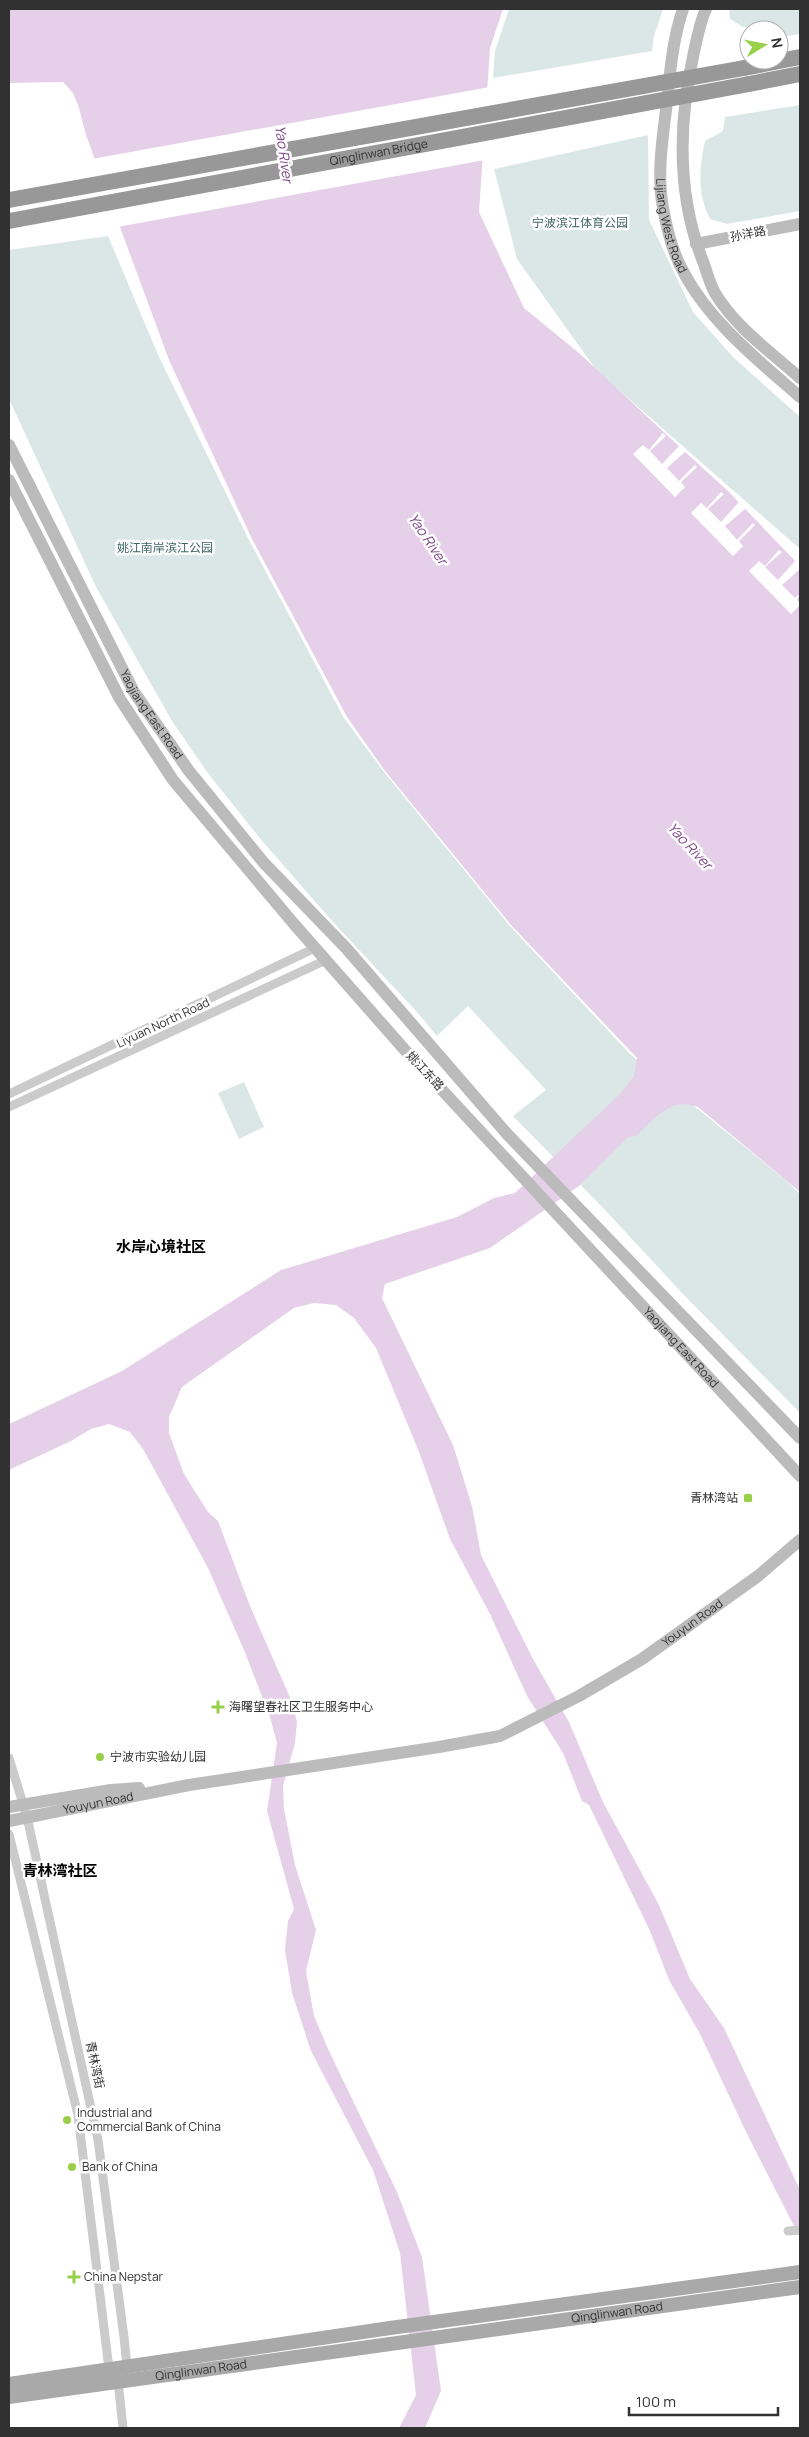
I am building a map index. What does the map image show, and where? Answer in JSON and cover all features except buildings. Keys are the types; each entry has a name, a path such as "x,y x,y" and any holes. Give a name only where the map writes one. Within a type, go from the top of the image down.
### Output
{"highway":[{"path":"746,76 800,57"},
{"path":"746,76 800,74"},
{"name":"Qinglinwan Bridge","path":"9,200 746,76"},
{"name":"Qinglinwan Bridge","path":"9,221 746,76"}],"main road":[{"name":"Lijiang West Road","path":"683,9 676,32 661,156 663,206 671,242 684,273 709,309 756,359 800,397"},
{"name":"Lijiang West Road","path":"706,9 702,18 689,74 682,149 684,193 696,244 715,292 744,328 800,378"},
{"name":"孙洋路","path":"696,244 800,224"},
{"name":"姚江东路","path":"9,445 134,692 189,771 264,863 346,948 508,1135 576,1206"},
{"name":"Yaojiang East Road","path":"9,480 120,699 138,728 173,780 326,960"},
{"name":"姚江东路","path":"326,960 561,1218"},
{"name":"Yaojiang East Road","path":"576,1206 800,1438"},
{"name":"Yaojiang East Road","path":"561,1218 800,1476"},
{"name":"Youyun Road","path":"9,1821 189,1785 440,1748 500,1736 579,1696 642,1659 758,1576 800,1540"},
{"name":"Youyun Road","path":"9,1807 111,1790 189,1785"},
{"name":"Qinglinwan Road","path":"9,2384 390,2328 800,2272"},
{"name":"Qinglinwan Road","path":"9,2397 800,2286"}],"street":[{"name":"Liyuan North Road","path":"9,1094 315,948"},
{"name":"Liyuan North Road","path":"9,1107 326,960"},
{"name":"青林湾街","path":"9,1758 24,1804 98,2140 127,2366"},
{"path":"9,1834 78,2115 109,2369 118,2381 123,2428"},
{"path":"788,2231 800,2230"},
{"path":"118,2381 127,2366"}],"green space":[{"path":"509,9 663,9 654,36 652,51 493,78 495,51"},
{"path":"729,9 800,9 800,34 789,36 789,20 739,20 739,25 730,19"},
{"path":"800,105 800,211 727,224 710,219 703,200 700,181 705,141 723,131 725,117"},
{"name":"宁波滨江体育公园","path":"648,135 649,220 693,312 733,357 800,417 800,549 597,371 517,259 494,169"},
{"name":"姚江南岸滨江公园","path":"108,236 159,357 249,540 344,718 384,772 510,926 630,1054 788,1182 800,1194 800,1413 513,1116 546,1090 468,1006 437,1036 263,842 207,772 172,721 96,587 9,399 9,250"},
{"path":"244,1082 264,1127 239,1139 218,1093"}],"water":[{"name":"Yao River","path":"9,9 503,9 490,48 479,212 524,308 579,353 728,491 800,566 800,1192 698,1107 688,1104 671,1107 657,1116 636,1136 628,1137 579,1186 490,1248 385,1284 382,1298 453,1445 472,1506 481,1555 533,1659 569,1722 603,1802 659,1905 690,1979 724,2028 800,2190 800,2238 746,2132 700,2034 669,1980 650,1931 589,1805 582,1801 563,1753 527,1696 490,1614 450,1539 419,1452 376,1348 354,1318 336,1305 314,1303 294,1308 182,1387 169,1417 169,1433 184,1474 208,1512 218,1521 250,1606 292,1702 297,1722 295,1743 283,1786 284,1809 295,1865 316,1930 306,1971 314,2016 397,2192 422,2257 441,2391 425,2428 399,2428 416,2395 400,2253 373,2170 311,2051 292,1993 285,1950 288,1921 294,1909 267,1811 277,1743 270,1717 244,1650 208,1568 143,1449 130,1432 109,1424 91,1429 71,1441 9,1470 9,1424 122,1371 281,1270 457,1217 494,1198 515,1193 622,1092 634,1076 637,1058 511,925 385,771 347,717 252,539 169,360 86,135 73,93 63,82 9,83"}],"pier":[{"path":"490,87 485,160 117,227 92,159"},
{"path":"663,433 666,436 650,451 662,464 681,444 687,450 667,468 679,481 695,465 697,467 681,482 685,487 675,497 633,454 643,445 649,450"},
{"path":"721,492 724,494 708,509 721,522 739,502 745,509 725,526 737,540 753,523 755,525 739,541 743,546 733,556 691,513 701,503 707,508"},
{"path":"779,550 782,552 765,567 778,580 796,560 800,564 800,569 782,585 795,598 800,594 797,599 800,605 791,614 749,571 759,561 765,566"}],"place":[{"name":"青林湾站","path":"748,1498"},
{"name":"海曙望春社区卫生服务中心","path":"218,1707"},
{"name":"宁波市实验幼儿园","path":"100,1757"},
{"name":"Industrial and Commercial Bank of China","path":"67,2120"},
{"name":"Bank of China","path":"72,2167"},
{"name":"China Nepstar","path":"74,2277"}],"district":[{"name":"水岸心境社区","path":"161,1247"},
{"name":"青林湾社区","path":"60,1871"}]}
